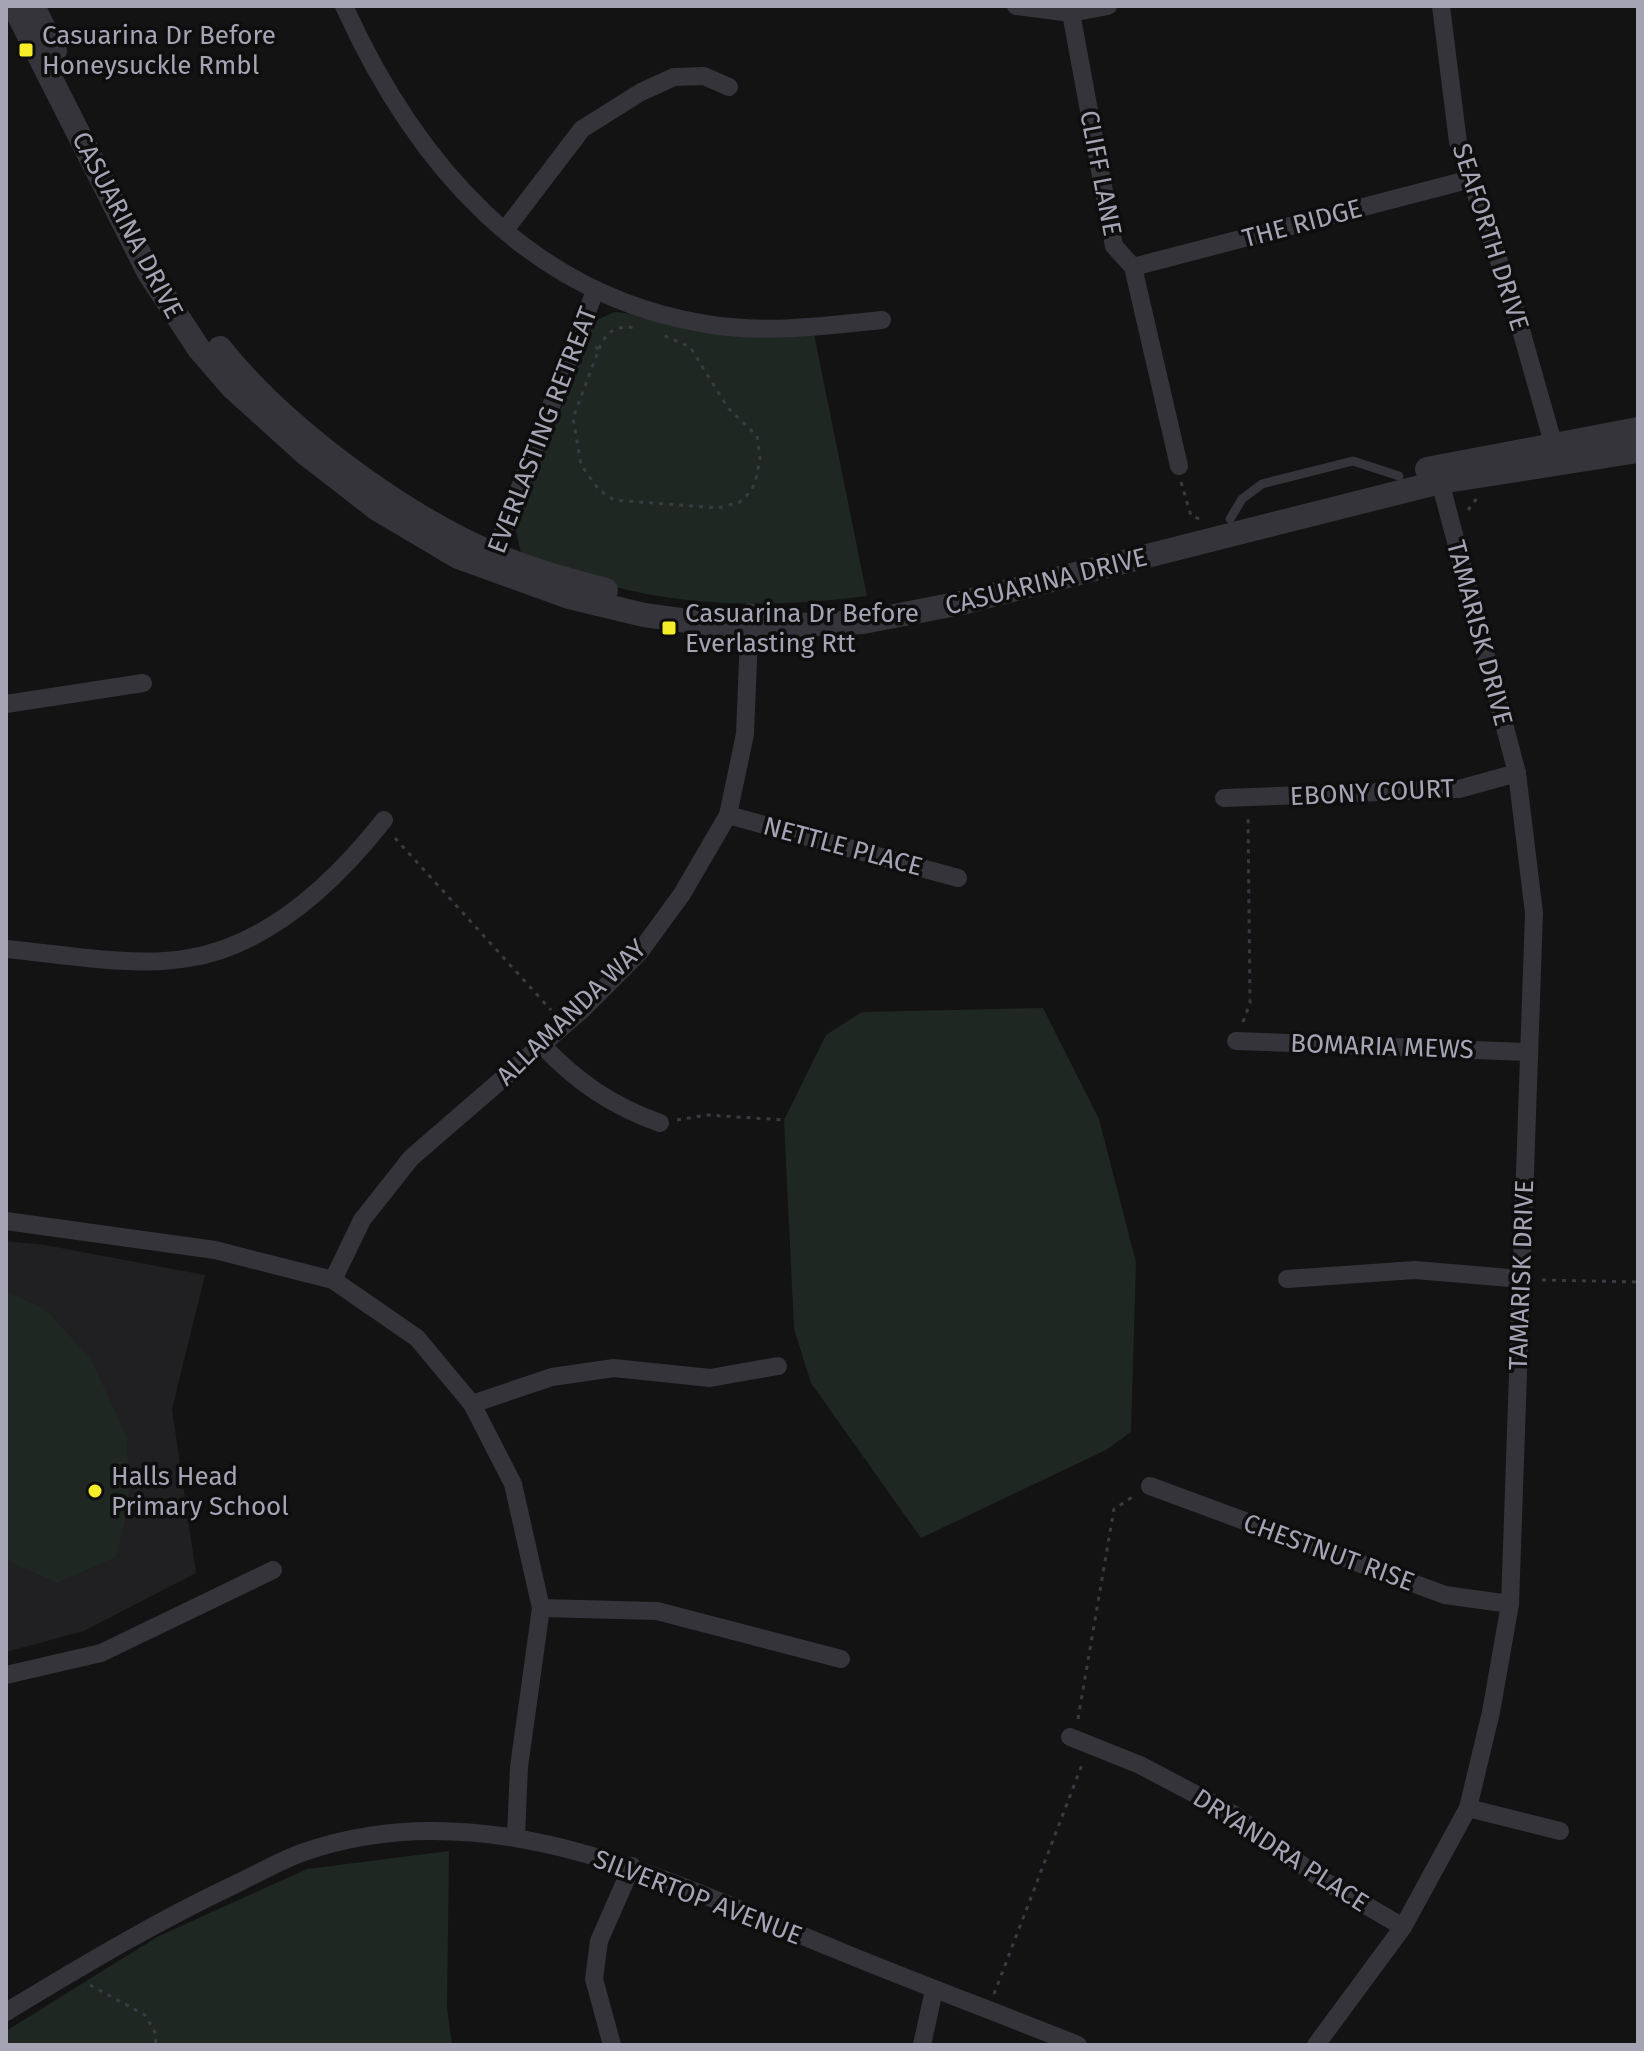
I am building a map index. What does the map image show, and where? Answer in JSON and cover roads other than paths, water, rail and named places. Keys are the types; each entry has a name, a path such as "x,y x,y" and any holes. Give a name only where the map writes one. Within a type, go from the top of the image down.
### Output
{"street":[{"name":"CASUARINA DRIVE","path":"14,6 149,273 199,349 254,410 365,500 458,557 749,620 863,622 914,614 1438,475 1556,454 1638,429"},
{"name":"CASUARINA DRIVE","path":"33,6 175,286 230,361 297,426 385,493 492,562"},
{"name":"EVERLASTING RETREAT","path":"344,6 372,68 412,131 472,202 537,258 595,291 706,324 761,329 882,320"},
{"path":"1016,6 1071,13 1108,6"},
{"name":"SEAFORTH DRIVE","path":"1441,6 1458,142 1513,302 1556,454"},
{"name":"CLIFF LANE","path":"1071,13 1114,246 1133,267 1179,466"},
{"path":"505,230 582,129 641,92 674,77 704,76 729,87"},
{"name":"THE RIDGE","path":"1133,267 1471,179"},
{"name":"EVERLASTING RETREAT","path":"492,562 595,291"},
{"name":"CASUARINA DRIVE","path":"1556,454 1638,451"},
{"name":"CASUARINA DRIVE","path":"749,620 932,595 1399,476 1438,475"},
{"name":"TAMARISK DRIVE","path":"1316,2045 1403,1927 1468,1808 1491,1712 1510,1604 1534,913 1517,773 1438,475"},
{"name":"ALLAMANDA WAY","path":"333,1280 362,1220 411,1158 542,1045 639,953 682,894 728,815 745,734 749,620"},
{"path":"6,704 143,683"},
{"name":"EBONY COURT","path":"1224,798 1459,789 1517,773"},
{"name":"NETTLE PLACE","path":"728,815 958,878"},
{"path":"6,949 149,960 189,958 250,940 291,913 360,851 384,820"},
{"name":"BOMARIA MEWS","path":"1236,1041 1527,1052"},
{"path":"542,1045 597,1094 621,1109 660,1123"},
{"path":"6,1221 215,1250 333,1280 417,1338 472,1404 513,1484 541,1608 519,1767 516,1836"},
{"path":"1287,1279 1415,1270 1522,1279"},
{"path":"472,1404 552,1377 614,1368 710,1378 778,1366"},
{"name":"CHESTNUT RISE","path":"1150,1486 1445,1595 1510,1604"},
{"path":"6,1675 101,1653 273,1570"},
{"path":"541,1608 657,1611 841,1659"},
{"name":"DRYANDRA PLACE","path":"1070,1737 1140,1765 1233,1814 1321,1879 1403,1927"},
{"path":"1468,1808 1560,1831"},
{"name":"SILVERTOP AVENUE","path":"6,2012 158,1921 303,1852 363,1837 424,1832 516,1836 632,1866 934,1990 1078,2045"},
{"path":"612,2045 594,1979 599,1941 632,1866"},
{"path":"922,2045 934,1990"}],"place":[{"name":"Casuarina Dr Before Honeysuckle Rmbl","path":"26,50"},
{"name":"Casuarina Dr Before Everlasting Rtt","path":"669,628"},
{"name":"Halls Head Primary School","path":"95,1491"}]}
